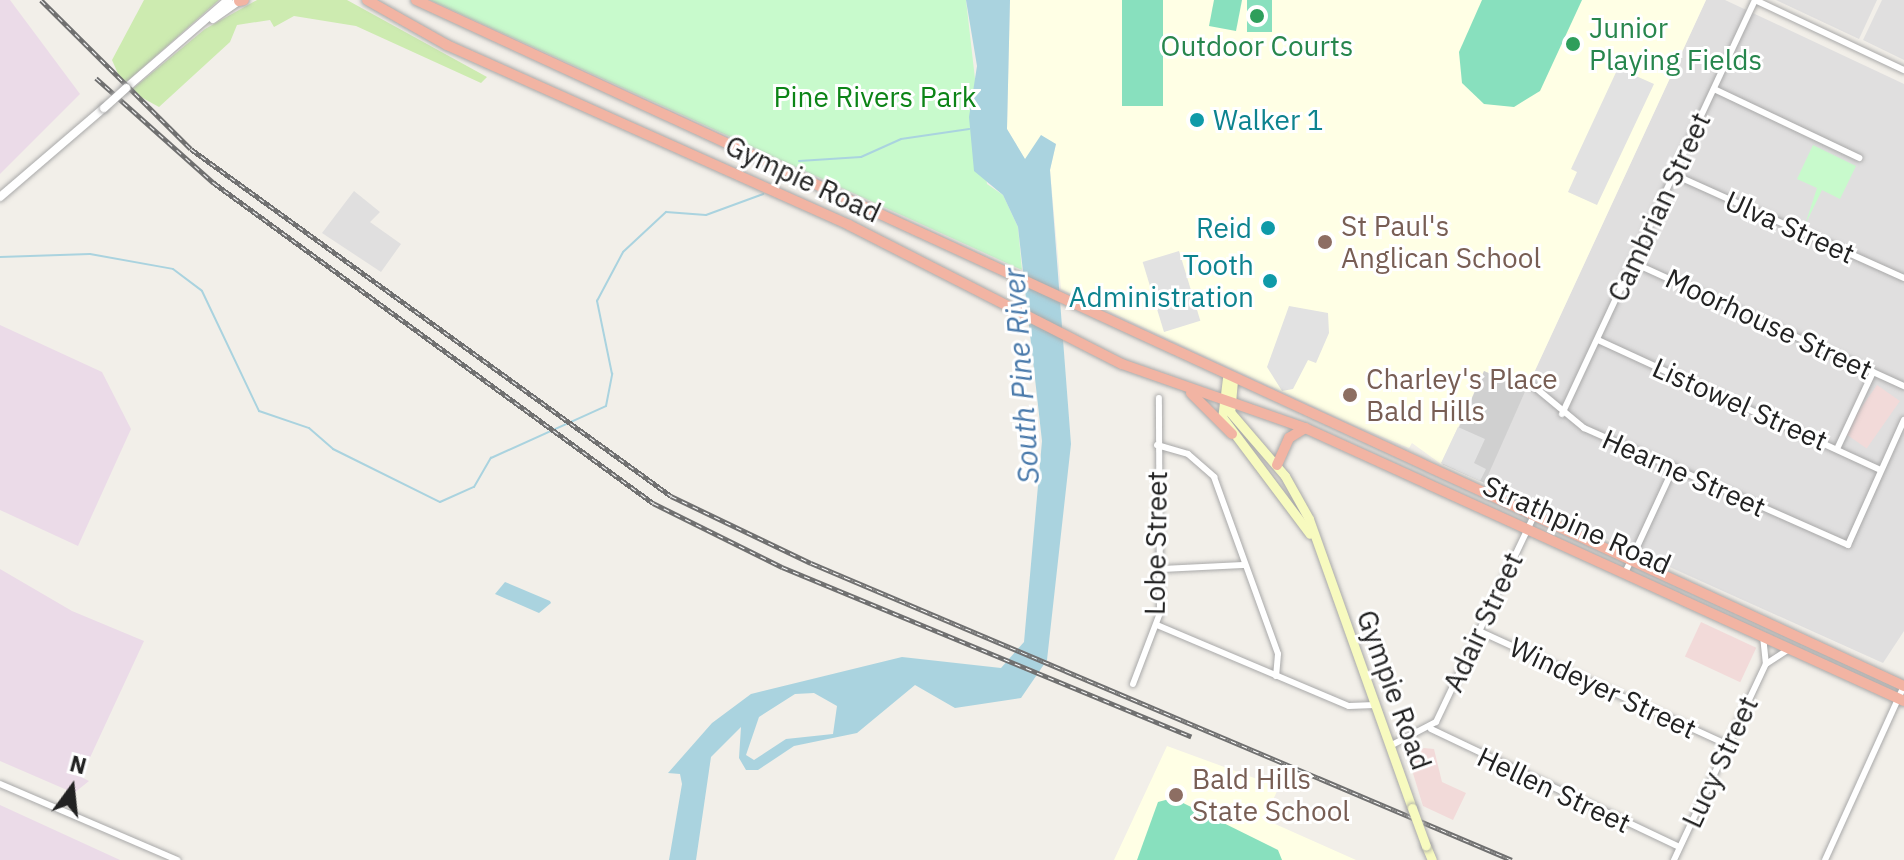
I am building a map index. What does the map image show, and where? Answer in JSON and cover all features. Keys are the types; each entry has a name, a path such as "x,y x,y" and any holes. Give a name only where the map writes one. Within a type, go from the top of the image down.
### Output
{"highway":[{"name":"Gympie Road","path":"366,0 997,300 1110,358 1187,389 1224,399"},
{"name":"Gympie Road","path":"416,0 1230,379"},
{"name":"Strathpine Road","path":"1230,379 1904,686"},
{"path":"1187,389 1232,434"},
{"name":"Strathpine Road","path":"1224,399 1305,428 1902,700"},
{"path":"1277,465 1289,438 1305,428"}],"main road":[{"path":"1224,399 1230,379"},
{"name":"Gympie Road","path":"1224,399 1232,434 1312,536"},
{"name":"Gympie Road","path":"1224,399 1232,416 1277,465 1304,507 1432,860"}],"street":[{"path":"0,197 228,0"},
{"path":"195,30 241,0"},
{"path":"1755,0 1904,70"},
{"name":"Cambrian Street","path":"1562,414 1755,0"},
{"path":"1714,89 1859,158"},
{"name":"Ulva Street","path":"1675,175 1904,278"},
{"name":"Moorhouse Street","path":"1634,263 1904,386"},
{"name":"Listowel Street","path":"1598,340 1881,470"},
{"path":"1837,449 1873,372"},
{"name":"Hearne Street","path":"1531,384 1562,414 1848,545 1881,470"},
{"name":"Lobe Street","path":"1133,684 1157,625 1160,569 1159,398"},
{"path":"1881,470 1903,424"},
{"path":"1157,445 1188,454 1211,471 1278,654 1276,676"},
{"path":"1625,573 1674,467"},
{"name":"Adair Street","path":"1431,729 1533,518"},
{"path":"1160,569 1245,565"},
{"path":"1157,625 1349,706 1375,705"},
{"name":"Windeyer Street","path":"1479,631 1728,745"},
{"name":"Lucy Street","path":"1674,860 1766,664 1763,636"},
{"name":"Lucy Street","path":"1766,664 1792,649"},
{"path":"1825,860 1902,700 1904,686"},
{"path":"1390,746 1431,729"},
{"name":"Hellen Street","path":"1431,729 1679,847"},
{"path":"0,784 177,860"}],"shaded area":[{"path":"0,0 10,0 80,94 0,174"},
{"name":"St Paul's Anglican School","path":"1010,0 1706,0 1526,390 1484,371 1441,464 1412,443 1409,448 1352,424 1061,289 1050,170 1056,144 1039,139 1031,160 1025,159 1007,129"},
{"path":"1706,0 1725,0 1904,84 1904,631 1883,663 1483,483"},
{"path":"1776,0 1877,0 1859,39"},
{"path":"1882,0 1904,0 1904,60 1863,40"},
{"path":"1618,68 1654,84 1597,205 1568,192 1577,172 1571,169"},
{"path":"354,191 380,212 370,222 401,244 381,272 322,233"},
{"path":"1179,251 1200,321 1164,332 1143,262"},
{"path":"1289,306 1328,313 1329,333 1316,363 1308,360 1293,389 1282,391 1267,367"},
{"path":"0,325 102,372 131,429 78,546 0,510"},
{"path":"1484,371 1526,390 1485,483 1443,464"},
{"path":"1877,385 1900,401 1867,449 1844,433"},
{"path":"1458,427 1485,439 1474,463 1486,469 1480,481 1441,463"},
{"path":"0,569 72,611 144,641 81,777 89,781 74,793 0,761"},
{"path":"1701,622 1756,648 1740,682 1685,656"},
{"name":"Bald Hills State School","path":"1167,746 1279,787 1264,819 1356,860 1114,860"},
{"path":"1424,748 1434,749 1442,782 1466,793 1453,820 1423,806 1408,757"},
{"path":"0,805 120,860 0,860"}],"green space":[{"path":"144,0 219,0 123,85 112,60"},
{"path":"257,0 347,0 487,77 481,83 356,26 294,16 274,27 270,20 237,25 230,42 159,107 130,91 205,29"},
{"name":"Pine Rivers Park","path":"430,0 966,0 987,184 1003,195 1018,227 1022,270"},
{"path":"1122,0 1163,0 1163,106 1122,106"},
{"name":"Outdoor Courts","path":"1214,0 1242,0 1236,31 1209,26"},
{"name":"Outdoor Courts","path":"1247,0 1272,0 1272,32 1247,32"},
{"path":"1482,0 1582,0 1540,91 1514,107 1484,104 1462,83 1459,52"},
{"path":"1813,145 1856,166 1840,199 1822,190 1805,225 1817,188 1797,179"},
{"path":"1173,798 1278,850 1282,860 1137,860 1158,802"}],"water":[{"name":"South Pine River","path":"966,0 1010,0 1007,129 1025,159 1041,135 1056,144 1050,170 1071,444 1047,660 1021,698 955,708 915,685 857,733 794,746 758,770 746,770 739,758 741,727 711,757 696,860 669,860 682,784 680,774 668,773 712,723 751,694 902,657 1001,668 1024,642 1042,441 1018,227 1003,195 974,171 969,117 977,66","holes":["814,693 837,706 833,734 786,739 754,760 746,755 759,717 795,694"]},
{"path":"505,582 551,603 539,613 495,594"}],"waterway":[{"path":"799,161 861,157 901,139 969,129"},
{"path":"774,184 779,180"},
{"path":"0,257 90,254 173,269 202,291 259,411 309,428 333,449 440,502 474,487 491,458 606,406 612,374 597,301 623,252 666,212 706,215 763,194"}],"railway":[{"path":"41,0 191,149 671,496 811,563 1512,860"},
{"path":"96,78 214,183 653,503 782,567 1191,736"}],"place":[{"name":"Outdoor Courts","path":"1257,16"},
{"name":"Junior Playing Fields","path":"1573,44"},
{"name":"Walker 1","path":"1197,120"},
{"name":"Reid","path":"1268,228"},
{"name":"St Paul's Anglican School","path":"1325,242"},
{"name":"Tooth Administration","path":"1270,281"},
{"name":"Charley's Place Bald Hills","path":"1350,395"},
{"name":"Bald Hills State School","path":"1176,795"}]}
